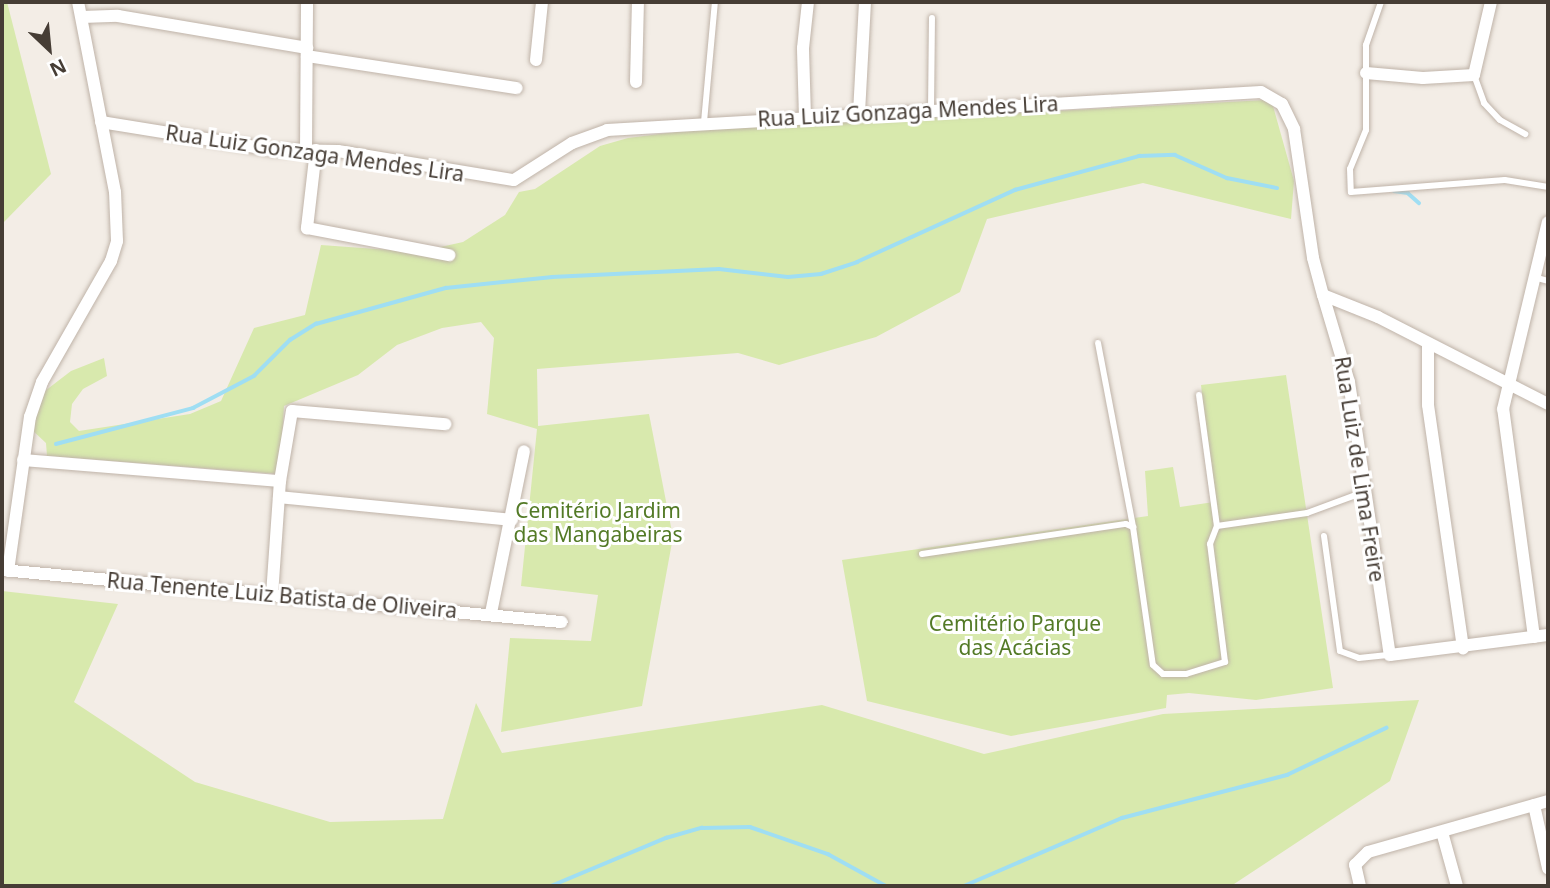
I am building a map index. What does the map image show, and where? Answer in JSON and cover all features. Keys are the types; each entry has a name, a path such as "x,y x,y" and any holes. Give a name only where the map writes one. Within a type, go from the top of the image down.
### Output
{"street":[{"path":"5,570 23,460 42,382 111,261 117,241 115,192 78,2"},
{"path":"307,2 311,150 307,228 449,255"},
{"path":"536,60 542,2"},
{"path":"636,82 638,2"},
{"path":"805,117 803,48 808,2"},
{"path":"859,113 865,2"},
{"path":"1366,73 1423,78 1474,75 1491,2"},
{"path":"82,17 118,16 517,88"},
{"name":"Rua Luiz Gonzaga Mendes Lira","path":"102,122 274,150 311,150 514,180 588,135 704,122 1246,91 1273,97 1289,115 1294,129 1313,258 1324,295"},
{"path":"1534,637 1503,409 1506,383 1543,280 1548,222"},
{"path":"1324,295 1548,404"},
{"name":"Rua Luiz de Lima Freire","path":"1324,295 1345,362 1388,651"},
{"path":"1428,344 1428,405 1463,648"},
{"path":"272,595 280,481 287,422 292,411 306,409 445,424"},
{"path":"491,613 512,520 523,451"},
{"path":"23,460 280,481"},
{"path":"279,498 512,520"},
{"name":"Rua Tenente Luiz Batista de Oliveira","path":"5,570 491,613 562,622"},
{"path":"1388,651 1463,648 1548,635"},
{"path":"1360,886 1355,865 1368,852 1548,801"},
{"path":"1534,805 1548,868"},
{"path":"1442,832 1457,886"}],"lane":[{"path":"704,122 715,2"},
{"path":"1381,2 1366,45 1366,130 1350,169 1351,192 1505,180 1548,187"},
{"path":"931,111 932,18"},
{"path":"1474,75 1484,103 1500,120 1525,134"},
{"path":"1098,343 1133,527 1156,671 1186,674 1225,662 1210,544 1217,526 1199,395"},
{"path":"1217,526 1307,513 1364,492"},
{"path":"922,554 1126,524 1133,527"},
{"path":"1324,537 1340,650 1359,658 1388,651"}],"green space":[{"path":"2,2 7,2 51,174 2,224"},
{"name":"Cemitério Jardim das Mangabeiras","path":"1266,100 1273,106 1294,181 1291,219 1143,183 987,219 960,292 876,337 779,365 738,353 537,369 538,426 649,414 673,537 642,706 501,732 510,638 591,641 598,595 521,586 537,429 487,414 494,338 481,322 442,328 397,345 358,375 284,406 280,474 47,456 46,443 31,429 41,394 71,371 104,358 107,376 83,389 72,404 70,422 79,431 190,414 221,401 254,328 305,315 321,245 418,252 463,242 505,215 519,192 535,189 600,146 628,138 691,130"},
{"name":"Cemitério Parque das Acácias","path":"1286,375 1333,688 1256,700 1189,693 1167,695 1166,708 1011,736 867,701 842,560 1148,516 1145,471 1173,467 1180,507 1214,502 1201,385"},
{"path":"2,591 118,604 74,702 195,782 330,822 443,819 476,703 502,753 822,705 984,754 1163,714 1419,700 1390,781 1231,886 2,886"}],"waterway":[{"path":"56,444 193,408 254,376 290,340 316,324 446,288 552,277 719,269 788,277 821,274 857,262 1015,190 1139,156 1175,155 1227,178 1277,188"},
{"path":"1394,191 1408,193 1419,203"},
{"path":"964,886 1122,818 1287,775 1386,728"},
{"path":"551,886 666,838 702,828 750,827 828,854 886,886"}]}
